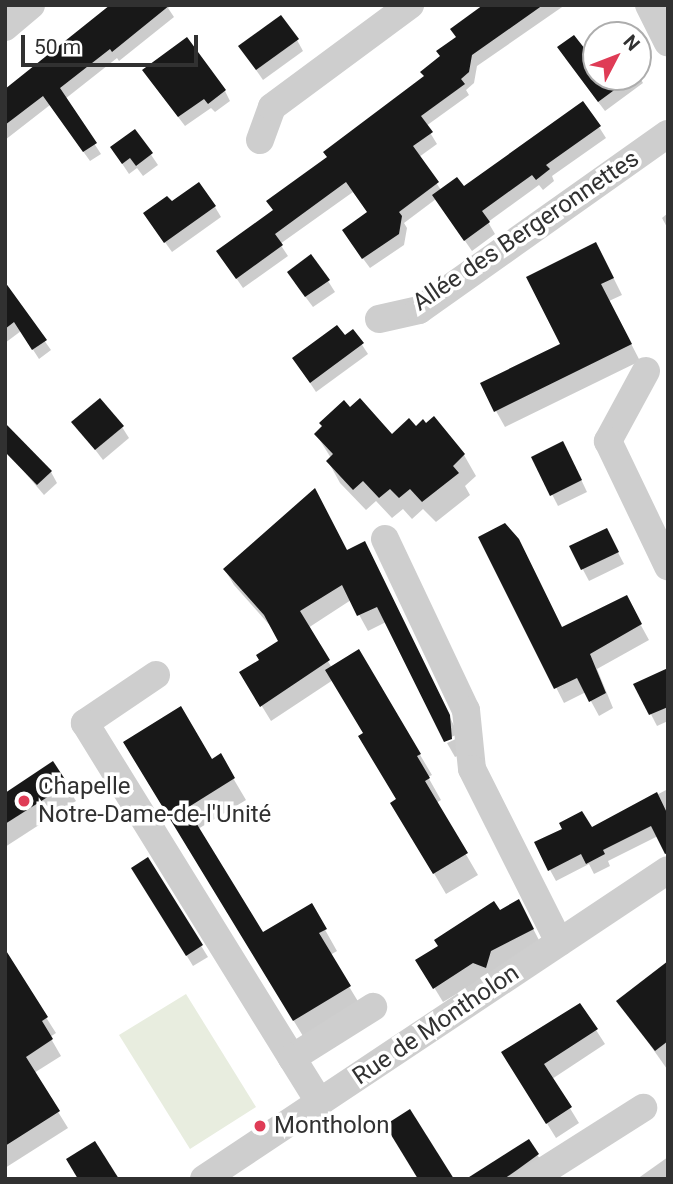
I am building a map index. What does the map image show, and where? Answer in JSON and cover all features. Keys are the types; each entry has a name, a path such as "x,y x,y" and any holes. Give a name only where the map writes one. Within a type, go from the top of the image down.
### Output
{"street":[{"path":"5,27 31,5"},
{"path":"260,140 272,107 410,5"},
{"path":"649,5 668,43"},
{"name":"Allée des Bergeronnettes","path":"379,319 419,310 668,134"},
{"path":"646,372 608,441 668,566"},
{"path":"385,539 466,710 472,769 559,942"},
{"path":"156,675 85,723 320,1103"},
{"name":"Rue de Montholon","path":"206,1178 668,870"},
{"path":"292,1058 373,1007"},
{"path":"531,1179 643,1108"}],"shaded area":[{"path":"186,994 256,1107 190,1149 119,1035"}],"building":[{"path":"110,5 170,5 112,52 110,49 60,88 97,143 83,152 43,96 5,125 5,89"},
{"path":"483,5 543,5 472,55 469,72 461,79 465,84 421,116 433,132 413,146 439,182 399,212 402,216 399,234 362,259 342,230 367,212 346,182 275,234 283,245 236,279 216,251 273,210 266,201 327,157 323,152 424,76 420,72 440,56 436,51 456,37 450,29"},
{"path":"281,15 299,39 256,70 238,46"},
{"path":"574,35 582,45 582,81 557,47"},
{"path":"187,37 226,90 208,104 204,99 178,117 142,70"},
{"path":"590,91 613,91 598,102"},
{"path":"583,101 601,126 546,165 550,169 536,180 532,175 482,211 490,222 464,241 432,195 457,177 464,186"},
{"path":"135,129 153,153 136,166 130,158 122,164 110,147"},
{"path":"199,182 216,206 164,243 143,213 167,196 172,201"},
{"path":"596,242 614,278 601,284 632,344 494,412 480,383 560,344 526,277"},
{"path":"311,254 330,280 305,297 287,272"},
{"path":"5,282 47,340 32,350 14,322 5,329"},
{"path":"337,325 345,335 353,329 364,343 310,383 292,358"},
{"path":"100,398 124,426 95,450 71,422"},
{"path":"360,398 392,434 409,418 416,426 423,419 426,423 434,416 465,454 453,466 459,473 422,502 410,489 399,498 390,489 379,498 363,481 353,490 326,461 333,454 314,434 322,426 319,423 344,400 350,407"},
{"path":"5,423 52,471 37,485 5,452"},
{"path":"563,441 582,480 550,496 531,457"},
{"path":"315,488 347,550 365,541 450,715 452,739 444,742 377,607 357,616 342,585 300,611 330,660 260,707 239,672 259,660 256,655 278,641 264,615 223,569"},
{"path":"505,523 519,539 562,627 627,595 642,624 590,654 606,693 589,702 577,678 554,689 478,537"},
{"path":"607,528 619,552 581,570 569,546"},
{"path":"359,649 421,754 417,756 430,778 425,781 468,853 433,874 390,803 396,799 358,736 363,733 325,670"},
{"path":"668,668 668,707 649,715 633,684"},
{"path":"181,706 212,759 221,753 235,778 187,808 263,932 312,903 327,929 319,933 351,986 293,1021 123,742"},
{"name":"Chapelle Notre-Dame-de-l'Unité","path":"53,761 68,784 5,824 5,793"},
{"path":"657,792 668,815 668,853 665,854 651,826 603,850 605,854 586,864 581,854 548,871 534,842 562,829 559,823 582,811 592,827"},
{"path":"148,857 203,945 186,956 131,868"},
{"path":"519,899 534,929 491,951 486,968 473,963 433,989 415,960 438,946 434,940 494,901 500,910"},
{"path":"5,949 48,1017 42,1021 53,1039 26,1057 60,1111 5,1146"},
{"path":"668,961 668,1041 655,1051 616,1001"},
{"path":"580,1003 598,1029 544,1064 572,1107 546,1124 501,1052"},
{"path":"410,1109 454,1179 418,1179 385,1125"},
{"path":"529,1139 539,1154 504,1179 466,1179"},
{"path":"95,1141 119,1179 78,1179 66,1159"}],"place":[{"name":"Chapelle Notre-Dame-de-l'Unité","path":"24,801"},
{"name":"Montholon","path":"260,1126"}]}
